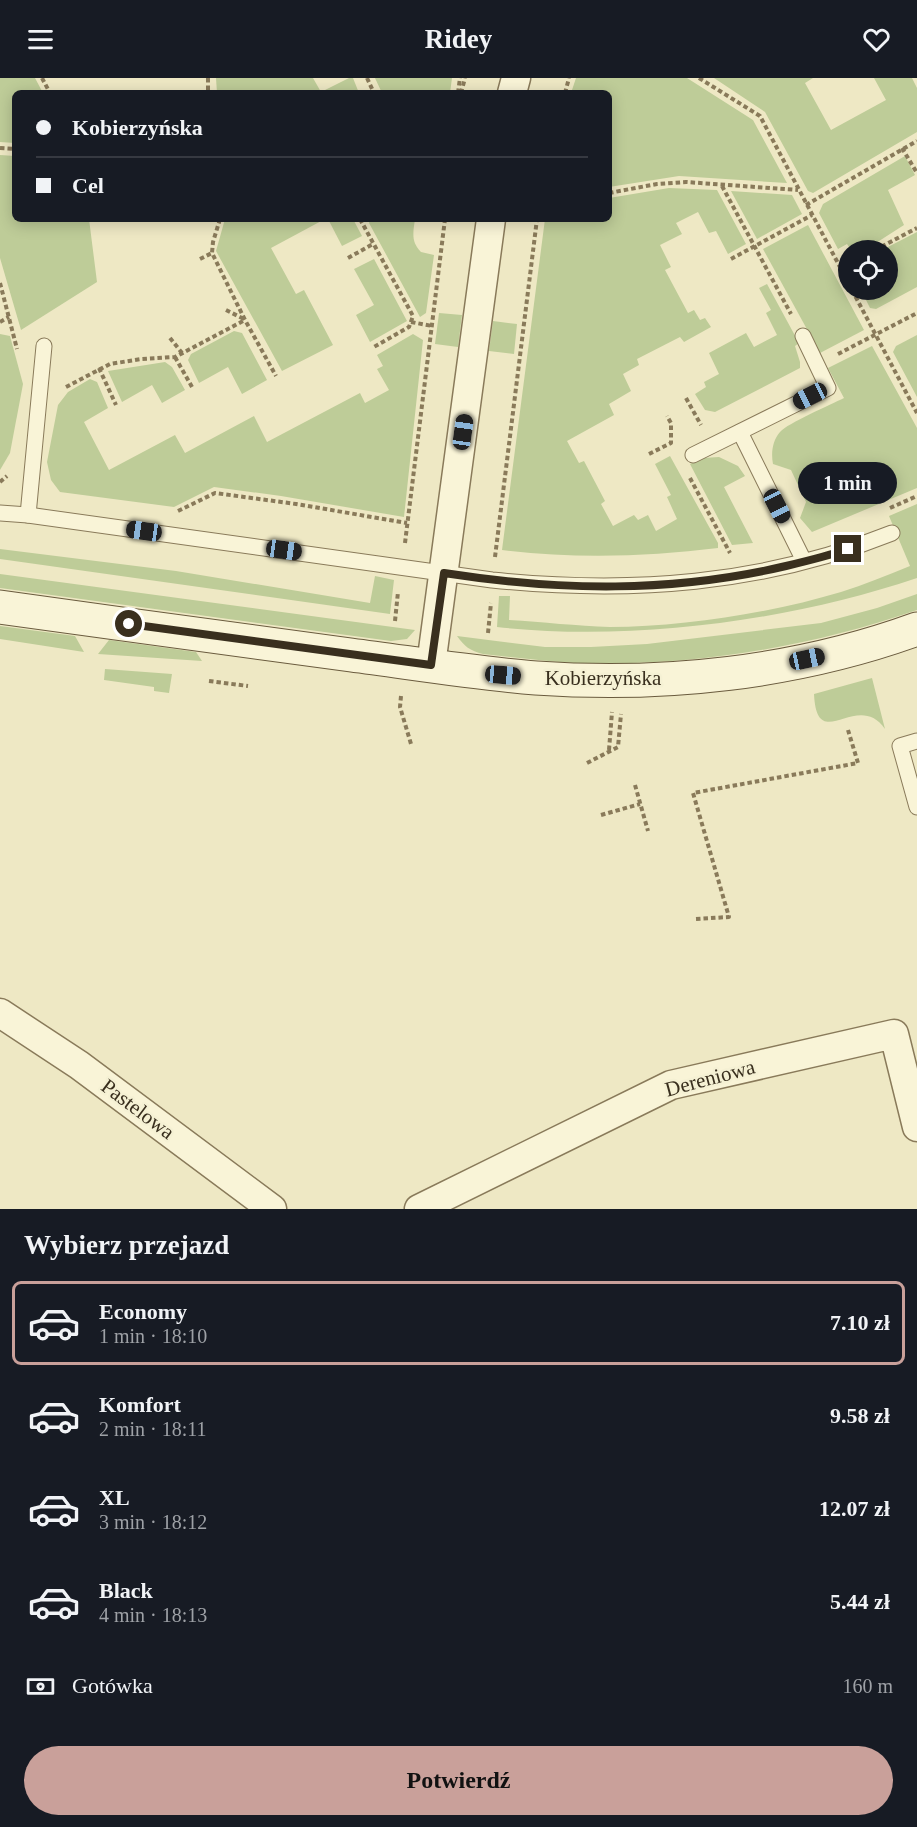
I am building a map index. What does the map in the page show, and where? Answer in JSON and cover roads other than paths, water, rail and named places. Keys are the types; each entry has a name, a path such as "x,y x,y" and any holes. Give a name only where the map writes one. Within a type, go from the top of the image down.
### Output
{"street":[{"path":"431,665 491,222"},
{"name":"Kobierzyńska","path":"0,607 487,673 576,680 699,677 780,665 879,641 917,629"},
{"name":"Pastelowa","path":"0,1013 79,1065 272,1209"},
{"name":"Dereniowa","path":"419,1209 671,1085 894,1034 917,1127"}],"lane":[{"path":"693,455 828,387 803,336"},
{"path":"28,515 44,345"},
{"path":"740,432 804,561"},
{"path":"0,513 545,586 634,587 715,580 834,555 892,533"},
{"path":"917,741 900,746 917,807"}]}
